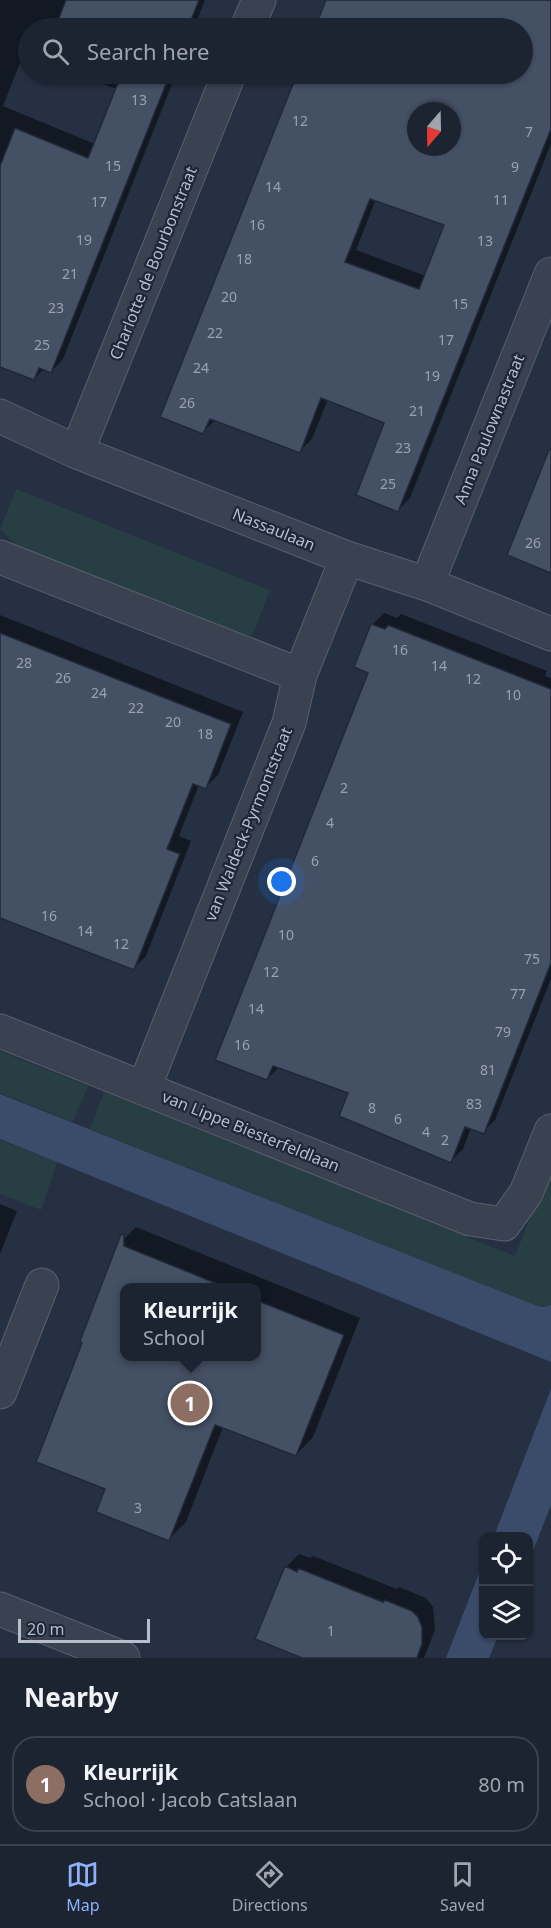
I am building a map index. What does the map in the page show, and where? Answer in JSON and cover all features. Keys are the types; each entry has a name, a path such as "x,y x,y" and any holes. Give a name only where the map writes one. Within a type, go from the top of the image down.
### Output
{"street":[{"path":"251,18 259,0"},
{"name":"Charlotte de Bourbonstraat","path":"77,452 225,84"},
{"name":"Anna Paulownastraat","path":"427,584 551,274"},
{"name":"Nassaulaan","path":"1,421 347,558 427,584 551,634"},
{"path":"0,557 300,675"},
{"name":"van Waldeck-Pyrmontstraat","path":"144,1088 289,723 300,675 347,558"},
{"name":"van Lippe Biesterfeldlaan","path":"0,1031 471,1219 504,1224 526,1193 551,1131"},
{"path":"0,1392 42,1285"},
{"path":"0,1609 123,1658"}],"green space":[{"path":"16,489 270,590 252,636 237,633 16,545 0,529"},
{"path":"0,1051 88,1086 73,1122 0,1093"},
{"path":"104,1092 515,1256 551,1164 551,1305 538,1306 90,1129"},
{"path":"0,1140 57,1162 41,1210 0,1194"}],"water":[{"path":"0,1094 538,1306 551,1305 551,1362 0,1139"},
{"path":"551,1389 551,1505 533,1551 533,1532 496,1532"},
{"path":"479,1573 479,1640 496,1640 489,1658 446,1658"}],"building":[{"path":"66,0 199,0 192,18 59,18"},
{"path":"326,0 551,0 551,129 398,512 356,495 384,423 321,398 300,453 210,419 203,434 160,417 293,84 533,84 533,18 319,18","holes":["370,199 444,225 419,289 345,262"]},
{"path":"117,84 166,84 51,373 39,368 34,380 0,367 0,166 15,128 88,158"},
{"path":"549,450 551,450 551,573 507,555"},
{"path":"371,624 385,629 388,625 551,689 551,963 484,1134 465,1127 451,1163 339,1116 348,1093 273,1066 267,1080 215,1060 368,673 354,667"},
{"path":"0,633 231,724 206,789 193,784 167,849 180,854 134,970 0,918"},
{"path":"121,1234 124,1235 124,1246 216,1283 120,1283 120,1361 261,1361 261,1302 344,1335 296,1456 215,1425 169,1541 96,1512 105,1489 36,1462 82,1343 80,1341"},
{"path":"285,1566 297,1572 298,1568 383,1602 385,1600 412,1611 418,1617 422,1627 422,1644 417,1658 302,1658 255,1639"}],"place":[{"name":"Kleurrijk","path":"190,1403"}]}
